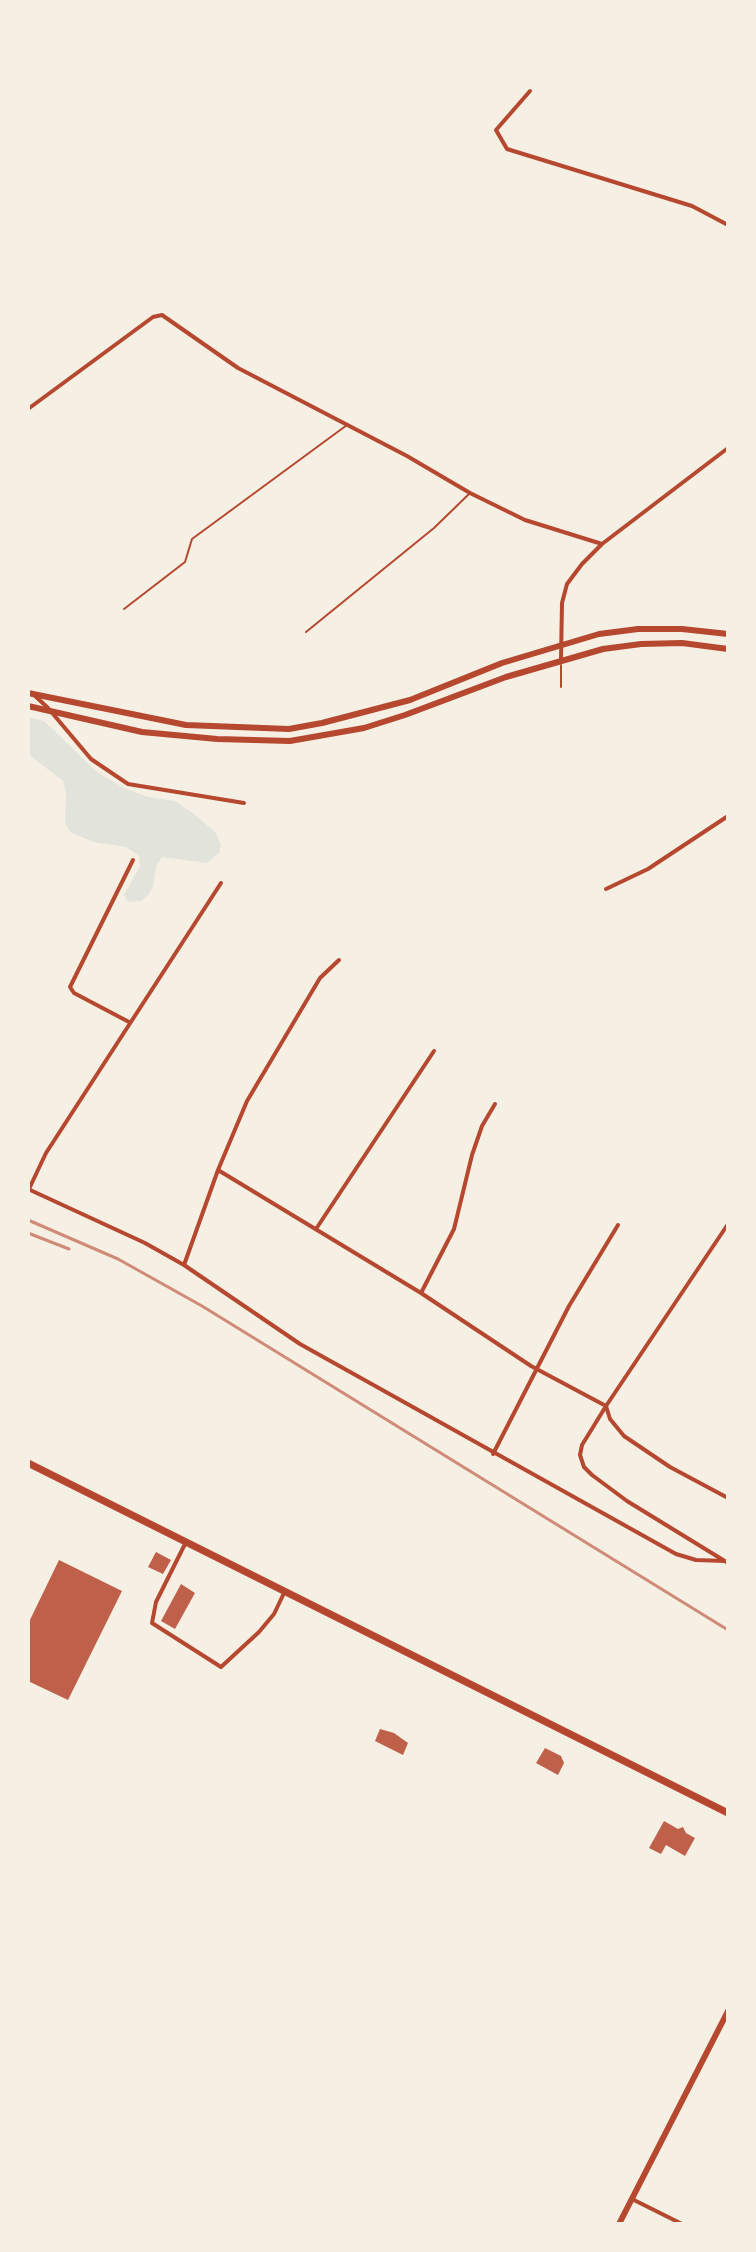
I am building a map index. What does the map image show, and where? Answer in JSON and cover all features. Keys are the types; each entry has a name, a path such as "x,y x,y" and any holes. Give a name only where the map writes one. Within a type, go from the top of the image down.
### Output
{"highway":[{"path":"28,1463 728,1813"}],"main road":[{"path":"28,691 145,719 186,725 289,729 410,700 502,663 599,634 638,629 682,629 728,634"},
{"path":"28,706 142,732 290,741 330,736 405,715 506,677 603,649 682,643 728,649"},
{"path":"619,2224 728,2011"}],"street":[{"path":"530,91 496,130 507,149 692,206 728,225"},
{"path":"28,409 156,315 169,318 238,368 470,493 525,520 602,544"},
{"path":"561,659 562,603 567,584 602,544 728,448"},
{"path":"28,691 48,708 91,759 128,784 244,803"},
{"path":"606,889 648,869 728,816"},
{"path":"129,1022 74,993 70,987 133,860"},
{"path":"221,883 46,1153 29,1189 145,1243 184,1265 300,1344 676,1554 726,1562"},
{"path":"184,1265 247,1101 320,978 339,960"},
{"path":"315,1230 434,1051"},
{"path":"421,1293 454,1229 472,1155 482,1126 495,1104"},
{"path":"218,1170 421,1293 538,1370 606,1406 615,1427 624,1436 678,1472 728,1498"},
{"path":"726,1562 627,1501 584,1467 580,1455 582,1445 606,1406 728,1224"},
{"path":"493,1454 569,1306 618,1225"},
{"path":"186,1542 156,1602 152,1623 221,1667 259,1632 274,1614 285,1591"},
{"path":"632,2199 682,2224"}],"lane":[{"path":"124,609 185,562 192,539 348,425"},
{"path":"306,632 434,528 470,493"},
{"path":"561,659 561,687"}],"shaded area":[{"path":"28,717 44,721 97,772 124,788 148,797 175,801 193,813 216,833 221,845 219,853 207,863 162,857 156,866 149,894 141,901 128,902 124,895 140,866 139,856 126,847 93,842 70,832 65,823 66,793 63,781 28,754"}],"building":[{"path":"156,1552 171,1560 163,1574 148,1567"},
{"path":"59,1560 122,1591 68,1700 28,1681 28,1624"},
{"path":"181,1584 195,1593 175,1629 161,1621"},
{"path":"380,1729 394,1733 408,1743 403,1755 375,1741"},
{"path":"545,1748 561,1756 564,1763 558,1775 536,1763"},
{"path":"664,1821 678,1829 683,1827 695,1838 685,1856 666,1845 661,1854 649,1848"}],"railway":[{"path":"28,1220 118,1259 202,1306 728,1630"},
{"path":"28,1233 69,1249"}]}
